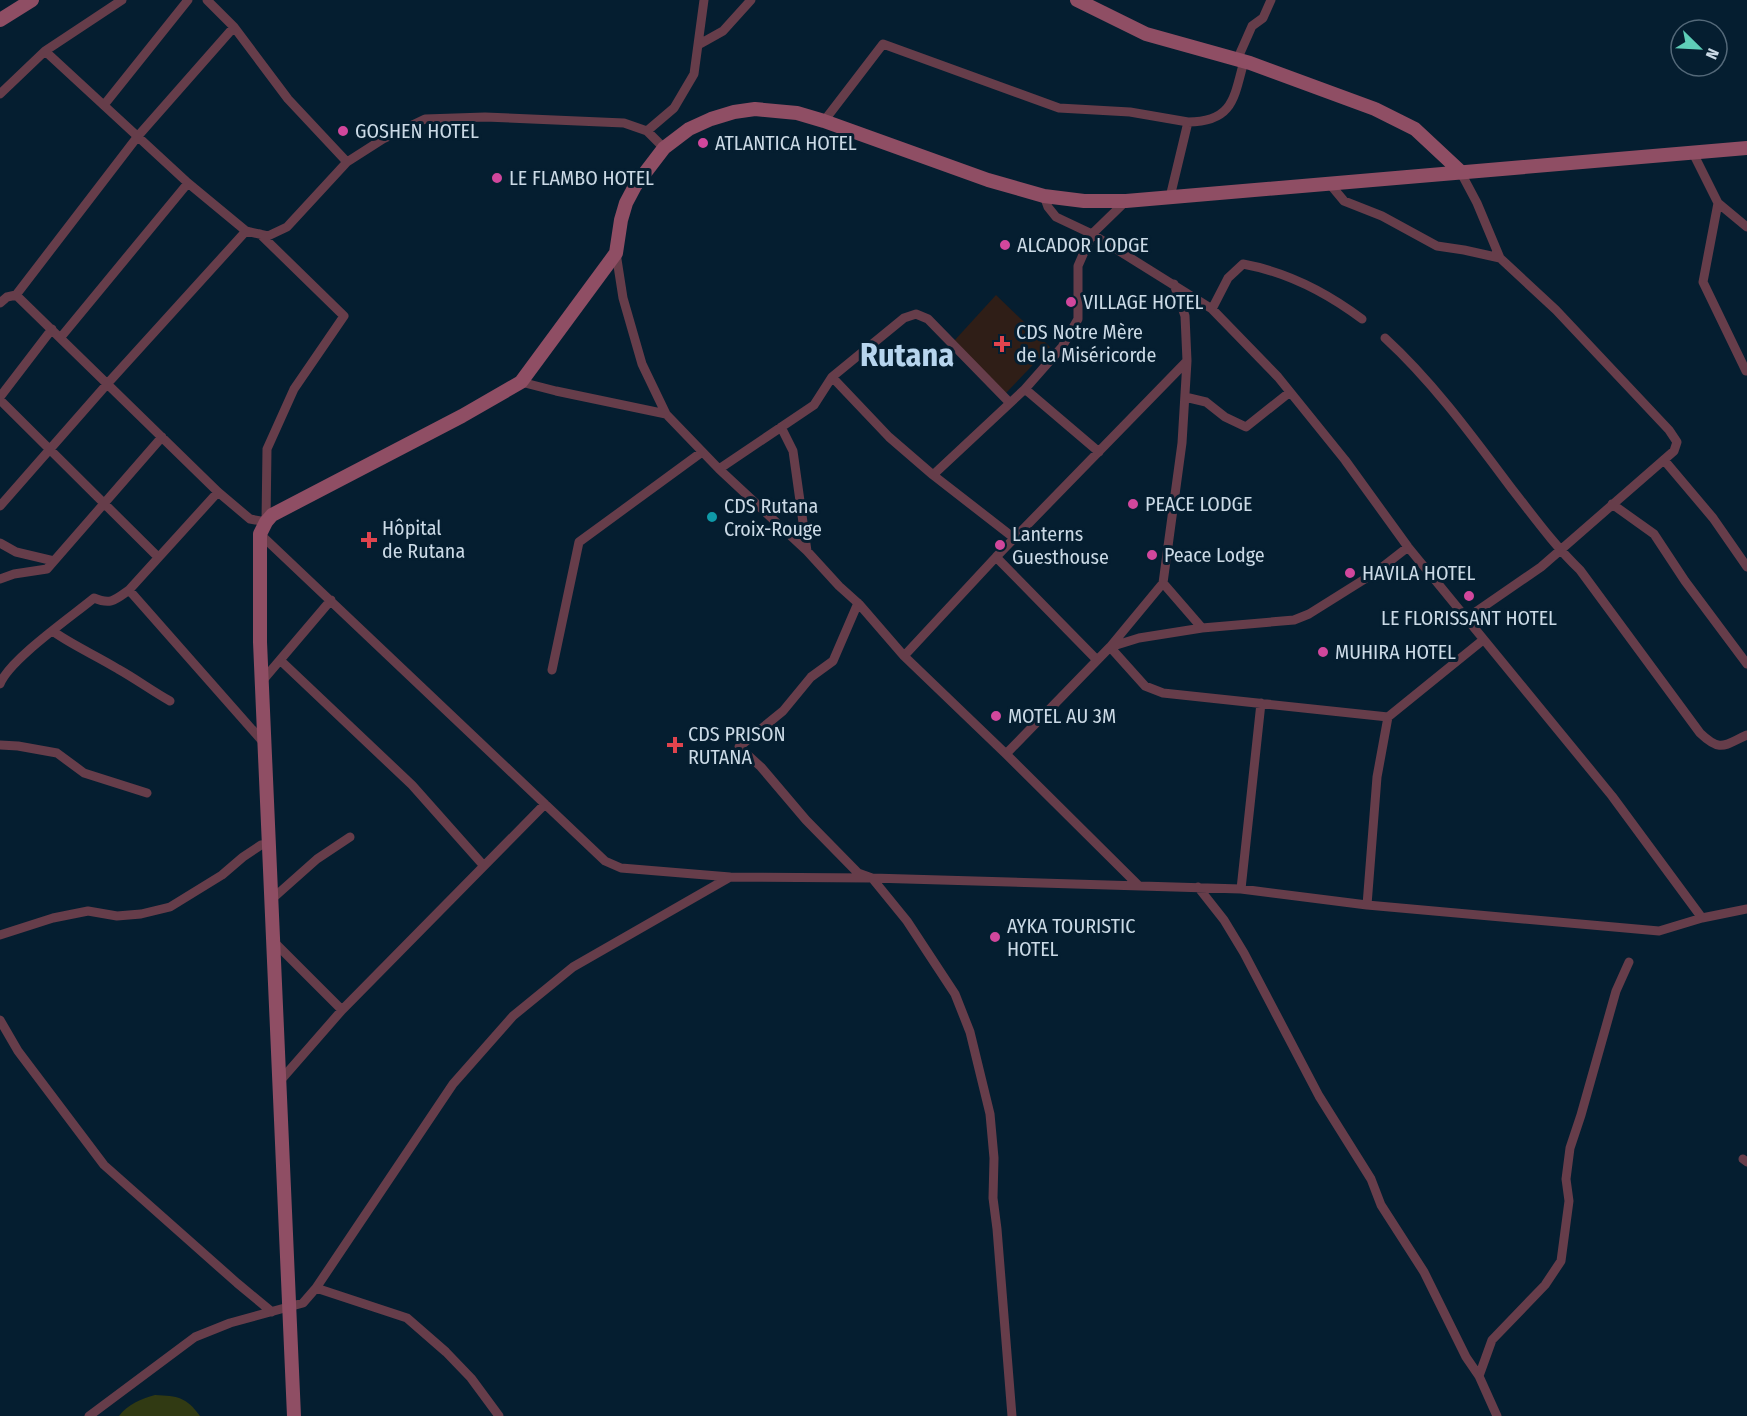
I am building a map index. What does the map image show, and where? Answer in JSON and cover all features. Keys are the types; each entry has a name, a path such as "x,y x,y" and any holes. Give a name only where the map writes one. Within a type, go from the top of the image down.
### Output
{"main road":[{"path":"0,20 32,0"},
{"path":"1077,0 1146,34 1241,61 1385,114 1415,129 1460,171"},
{"path":"294,1416 259,576 263,528 272,515 462,416 521,382 616,253 626,203 635,186 664,148 689,129 711,118 734,111 774,110 824,121 988,180 1044,196 1084,201 1126,201 1747,148"}],"street":[{"path":"0,94 45,51 122,0"},
{"path":"104,105 188,0"},
{"path":"207,0 234,27 288,99 347,162"},
{"path":"647,131 674,108 694,74 704,0"},
{"path":"698,45 723,31 751,0"},
{"path":"824,121 883,44 1059,108 1130,112 1188,122 1206,122 1218,117 1228,107 1235,93 1241,61 1252,26 1263,18 1271,0"},
{"path":"0,303 7,297 16,295 138,136 234,27"},
{"path":"45,51 188,183 246,231 268,236 287,227 347,162 382,139 425,119 485,117 624,123 647,131 664,148"},
{"path":"1170,197 1188,122"},
{"path":"1693,153 1718,203 1747,227"},
{"path":"1460,171 1487,223 1500,258 1556,310 1670,430 1677,442 1674,452 1541,567 1467,618"},
{"path":"61,337 188,183"},
{"path":"1329,183 1344,201 1382,216 1437,246 1500,258"},
{"path":"1044,196 1048,207 1056,217 1092,234 1212,309 1278,377 1345,460 1408,547 1612,796 1702,918"},
{"path":"933,475 1025,389 1062,347 1078,319 1078,266 1092,234 1126,201"},
{"path":"1718,203 1703,282 1746,371"},
{"path":"0,506 246,231"},
{"path":"260,234 344,316 294,389 267,449 263,528"},
{"path":"616,253 623,298 642,364 666,414 719,469 807,551 858,603 904,656 1138,885"},
{"path":"1212,309 1228,278 1243,264 1271,269 1320,290 1362,318"},
{"path":"1006,754 1110,647 1163,583 1182,443 1187,361 1185,316 1174,284"},
{"path":"16,295 218,492 263,528 331,600 605,861 621,868 730,877 872,878 1241,889 1367,905 1659,931 1702,918 1747,909"},
{"path":"719,469 814,405 832,377 904,318 916,314 928,319 1009,402"},
{"path":"52,329 0,399 158,557"},
{"path":"1384,338 1406,358 1484,452 1560,551 1580,570 1700,734 1712,745 1722,747 1747,735"},
{"path":"904,656 1014,538 1187,361"},
{"path":"832,377 889,437 933,475 1014,538"},
{"path":"521,382 556,392 666,414"},
{"path":"1025,389 1099,452"},
{"path":"1185,397 1206,402 1225,417 1246,427 1290,392"},
{"path":"781,427 793,451 807,551"},
{"path":"0,579 14,574 47,569 162,437"},
{"path":"552,670 579,542 702,452"},
{"path":"1664,460 1713,518 1747,567"},
{"path":"0,684 15,662 94,598 105,602 115,600 129,590 218,492"},
{"path":"1612,504 1654,534 1685,581 1747,664"},
{"path":"0,543 16,552 54,561"},
{"path":"1110,647 1139,638 1202,628 1294,620 1309,614 1376,572 1408,547"},
{"path":"996,557 1096,659"},
{"path":"1163,583 1202,628"},
{"path":"129,590 265,745"},
{"path":"263,680 331,600"},
{"path":"858,603 833,661 812,677 783,711 739,747 761,767 806,820 858,873 872,878 907,921 955,994 970,1032 990,1114 994,1158 993,1198 998,1228 1012,1416"},
{"path":"54,632 69,643 117,667 147,689 170,701"},
{"path":"1367,905 1377,777 1388,717 1483,640"},
{"path":"1110,647 1145,686 1163,693 1388,717"},
{"path":"280,660 412,785 484,866"},
{"path":"1241,889 1261,703"},
{"path":"0,746 18,746 57,753 84,773 147,794"},
{"path":"280,1081 342,1010 545,804"},
{"path":"272,899 317,859 350,837"},
{"path":"0,935 53,918 88,911 117,916 141,914 170,907 222,875 261,845 270,844"},
{"path":"89,1416 195,1337 230,1323 303,1303 316,1288 453,1084 513,1016 573,967 730,877"},
{"path":"1198,887 1224,920 1244,953 1319,1096 1371,1179 1381,1205 1424,1272 1466,1357 1479,1376 1497,1416"},
{"path":"273,941 342,1010"},
{"path":"1479,1376 1492,1340 1545,1285 1561,1261 1569,1201 1566,1179 1570,1148 1616,991 1629,962"},
{"path":"0,1020 18,1051 104,1165 228,1276 272,1312"},
{"path":"316,1288 407,1318 446,1352 471,1378 499,1416"}],"shaded area":[{"name":"CDS Notre Mère de la Miséricorde","path":"996,295 1050,347 1006,393 954,341"}],"green space":[{"path":"155,1395 170,1396 186,1401 200,1416 119,1416 135,1402"}],"place":[{"name":"GOSHEN HOTEL","path":"343,131"},
{"name":"ATLANTICA HOTEL","path":"703,143"},
{"name":"LE FLAMBO HOTEL","path":"497,178"},
{"name":"ALCADOR LODGE","path":"1005,245"},
{"name":"VILLAGE HOTEL","path":"1071,302"},
{"name":"CDS Notre Mère de la Miséricorde","path":"1002,344"},
{"name":"PEACE LODGE","path":"1133,504"},
{"name":"CDS Rutana Croix-Rouge","path":"712,517"},
{"name":"Hôpital de Rutana","path":"369,540"},
{"name":"Lanterns Guesthouse","path":"1000,545"},
{"name":"Peace Lodge","path":"1152,555"},
{"name":"HAVILA HOTEL","path":"1350,573"},
{"name":"LE FLORISSANT HOTEL","path":"1469,596"},
{"name":"MUHIRA HOTEL","path":"1323,652"},
{"name":"MOTEL AU 3M","path":"996,716"},
{"name":"CDS PRISON RUTANA","path":"675,745"},
{"name":"AYKA TOURISTIC HOTEL","path":"995,937"}],"district":[{"name":"Rutana","path":"907,355"}]}
